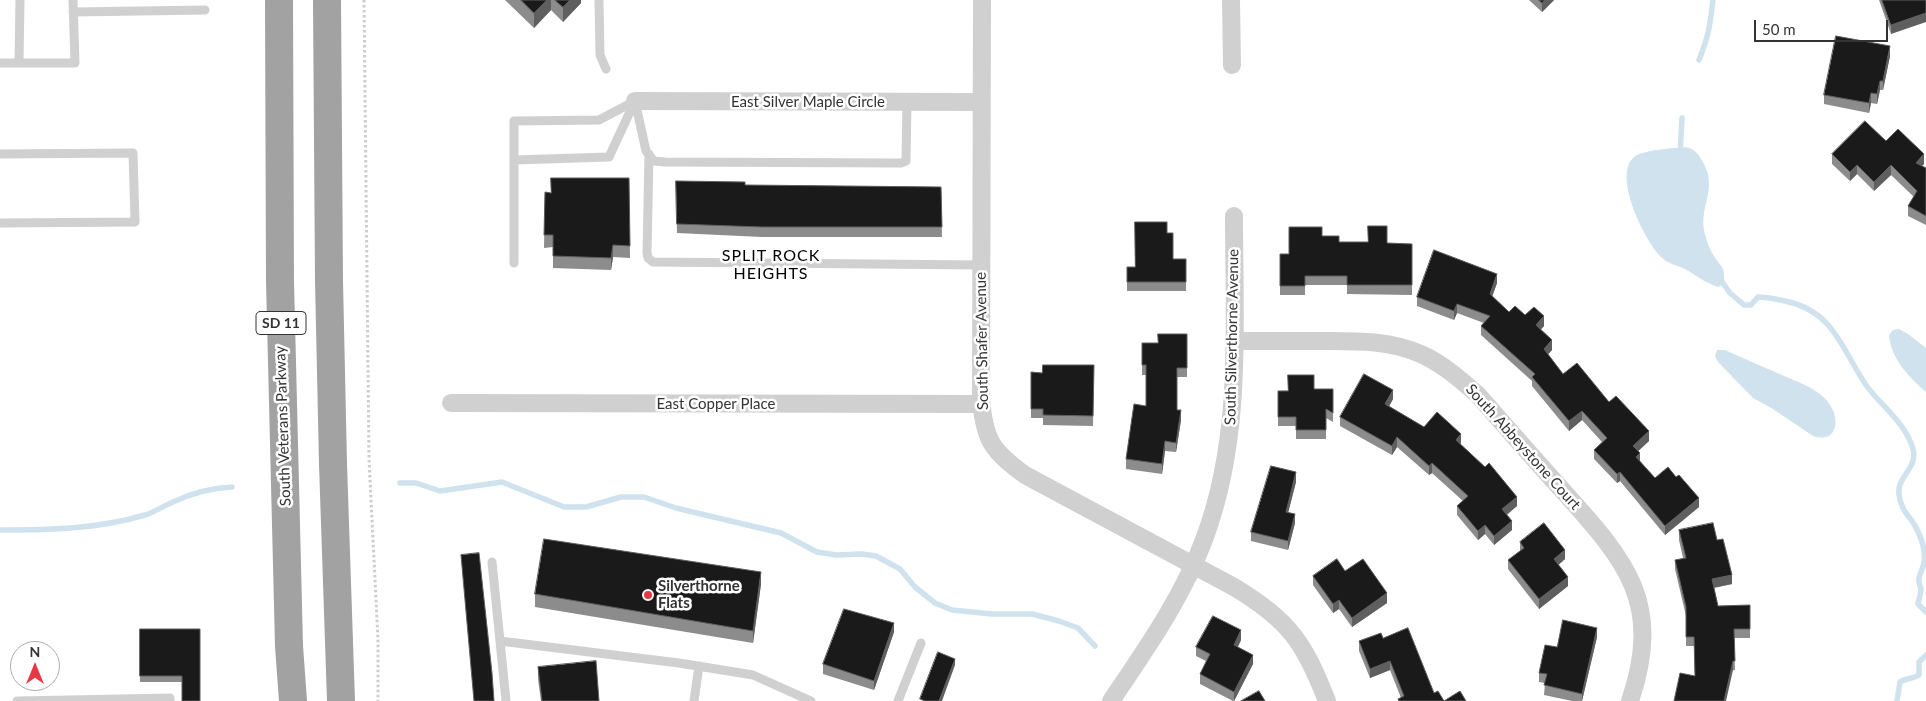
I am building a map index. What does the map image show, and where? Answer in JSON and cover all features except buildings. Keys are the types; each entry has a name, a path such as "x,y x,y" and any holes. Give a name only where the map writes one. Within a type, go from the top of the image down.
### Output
{"highway":[{"name":"South Veterans Parkway","path":"278,0 280,319 289,646 293,701"},
{"path":"327,0 330,320 342,701"}],"street":[{"name":"South Shafer Avenue","path":"982,0 981,404 984,429 990,442 1009,464 1025,475 1193,566"},
{"path":"1231,0 1232,65"},
{"name":"East Silver Maple Circle","path":"635,101 981,102"},
{"name":"South Silverthorne Avenue","path":"1111,701 1171,609 1193,566 1214,507 1228,449 1234,389 1234,216"},
{"name":"South Abbeystone Court","path":"1234,341 1354,341 1378,343 1401,347 1422,354 1460,379 1478,396 1605,537 1631,579 1639,606 1643,632 1641,662 1630,701"},
{"name":"East Copper Place","path":"450,404 981,404"},
{"path":"1193,566 1261,603 1279,618 1304,649 1327,701"}],"lane":[{"path":"20,0 20,63"},
{"path":"0,63 75,64 73,0"},
{"path":"600,0 600,56 606,69"},
{"path":"73,12 205,10"},
{"path":"635,101 646,151 654,161 902,163 906,161 907,151 907,102"},
{"path":"514,263 514,121 599,120 635,101"},
{"path":"514,160 609,157 635,101"},
{"path":"0,154 133,153 135,222 0,223"},
{"path":"649,154 647,253 648,258 653,262 981,265"},
{"path":"492,562 506,701"},
{"path":"500,641 699,666 753,675 810,701"},
{"path":"898,701 921,643"},
{"path":"694,701 699,666"},
{"path":"16,701 170,698 170,701"}],"path":[{"path":"364,0 369,459 378,640 378,701"}],"water":[{"path":"1686,147 1698,154 1709,180 1703,221 1710,249 1724,271 1724,284 1718,287 1661,257 1654,249 1640,223 1629,193 1628,166 1634,157 1651,151"},
{"path":"1899,329 1926,348 1926,392 1907,374 1893,352 1889,335 1893,330"},
{"path":"1717,350 1725,350 1815,390 1828,403 1834,413 1835,425 1832,433 1825,437 1813,436 1753,398 1718,362 1715,356"}],"waterway":[{"path":"1699,60 1709,30 1713,0"},
{"path":"1680,154 1682,118"},
{"path":"1720,279 1730,293 1744,305 1751,305 1758,297 1785,301 1802,306 1826,322 1866,385 1905,431 1910,440 1914,456 1913,462 1901,482 1899,494 1902,507 1917,529 1924,548 1924,563 1919,579 1921,589 1918,604 1926,612"},
{"path":"400,483 416,483 440,491 502,482 564,507 586,507 621,497 644,497 676,508 781,533 817,552 836,555 862,554 876,556 900,569 915,587 935,603 952,610 992,614 1032,614 1078,628 1095,646"},
{"path":"0,530 55,529 127,520 149,514 194,494 216,488 232,487"},
{"path":"1897,701 1900,682 1919,675 1919,662 1926,655"}],"place":[{"name":"Silverthorne Flats","path":"648,595"}],"district":[{"name":"SPLIT ROCK HEIGHTS","path":"771,265"}]}
